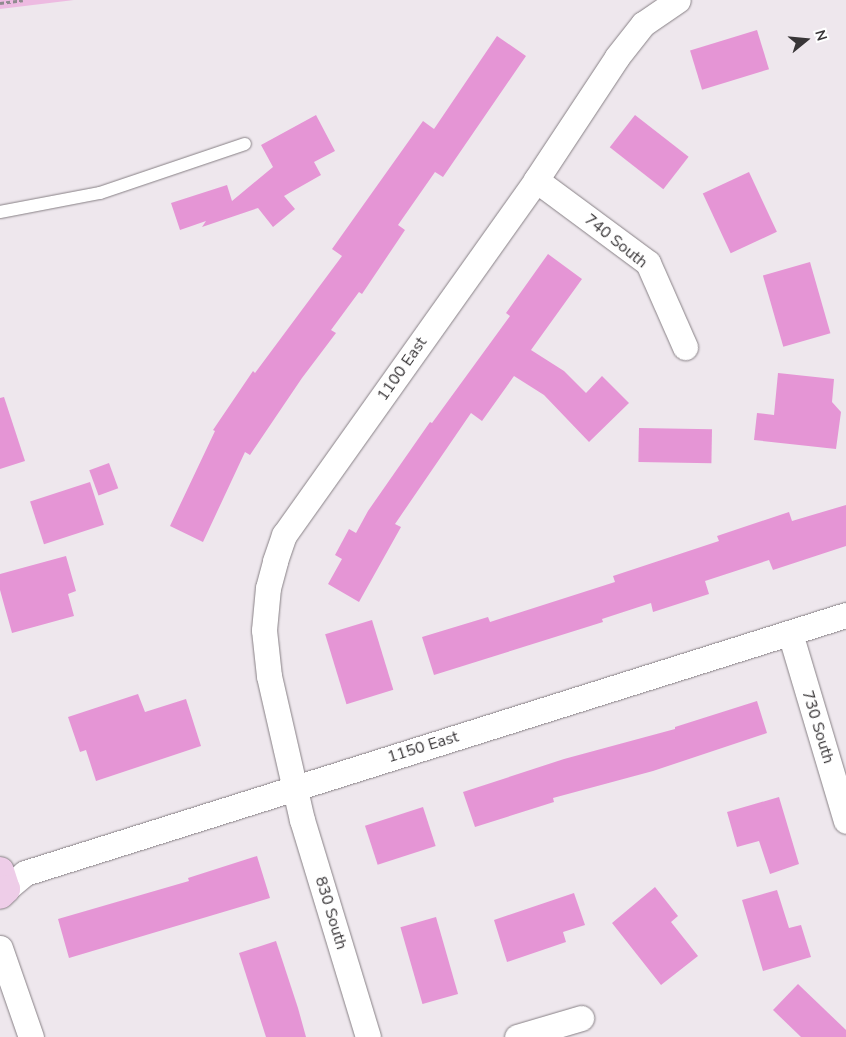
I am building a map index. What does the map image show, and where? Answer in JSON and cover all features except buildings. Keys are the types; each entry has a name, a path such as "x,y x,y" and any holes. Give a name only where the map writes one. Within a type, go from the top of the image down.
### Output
{"street":[{"name":"1100 East","path":"296,788 269,676 264,630 268,588 284,535 536,180 617,57 643,24 678,0"},
{"name":"740 South","path":"536,180 648,262 685,348"},
{"name":"1150 East","path":"2,885 25,873 846,615"},
{"name":"730 South","path":"790,633 846,821"},
{"name":"830 South","path":"296,788 302,820 368,1037"},
{"path":"0,948 31,1037"},
{"path":"517,1037 581,1018"}],"lane":[{"path":"0,212 100,192 245,144"}],"path":[{"path":"0,3 23,0"}],"shaded area":[{"path":"0,0 74,0 0,9"}]}
